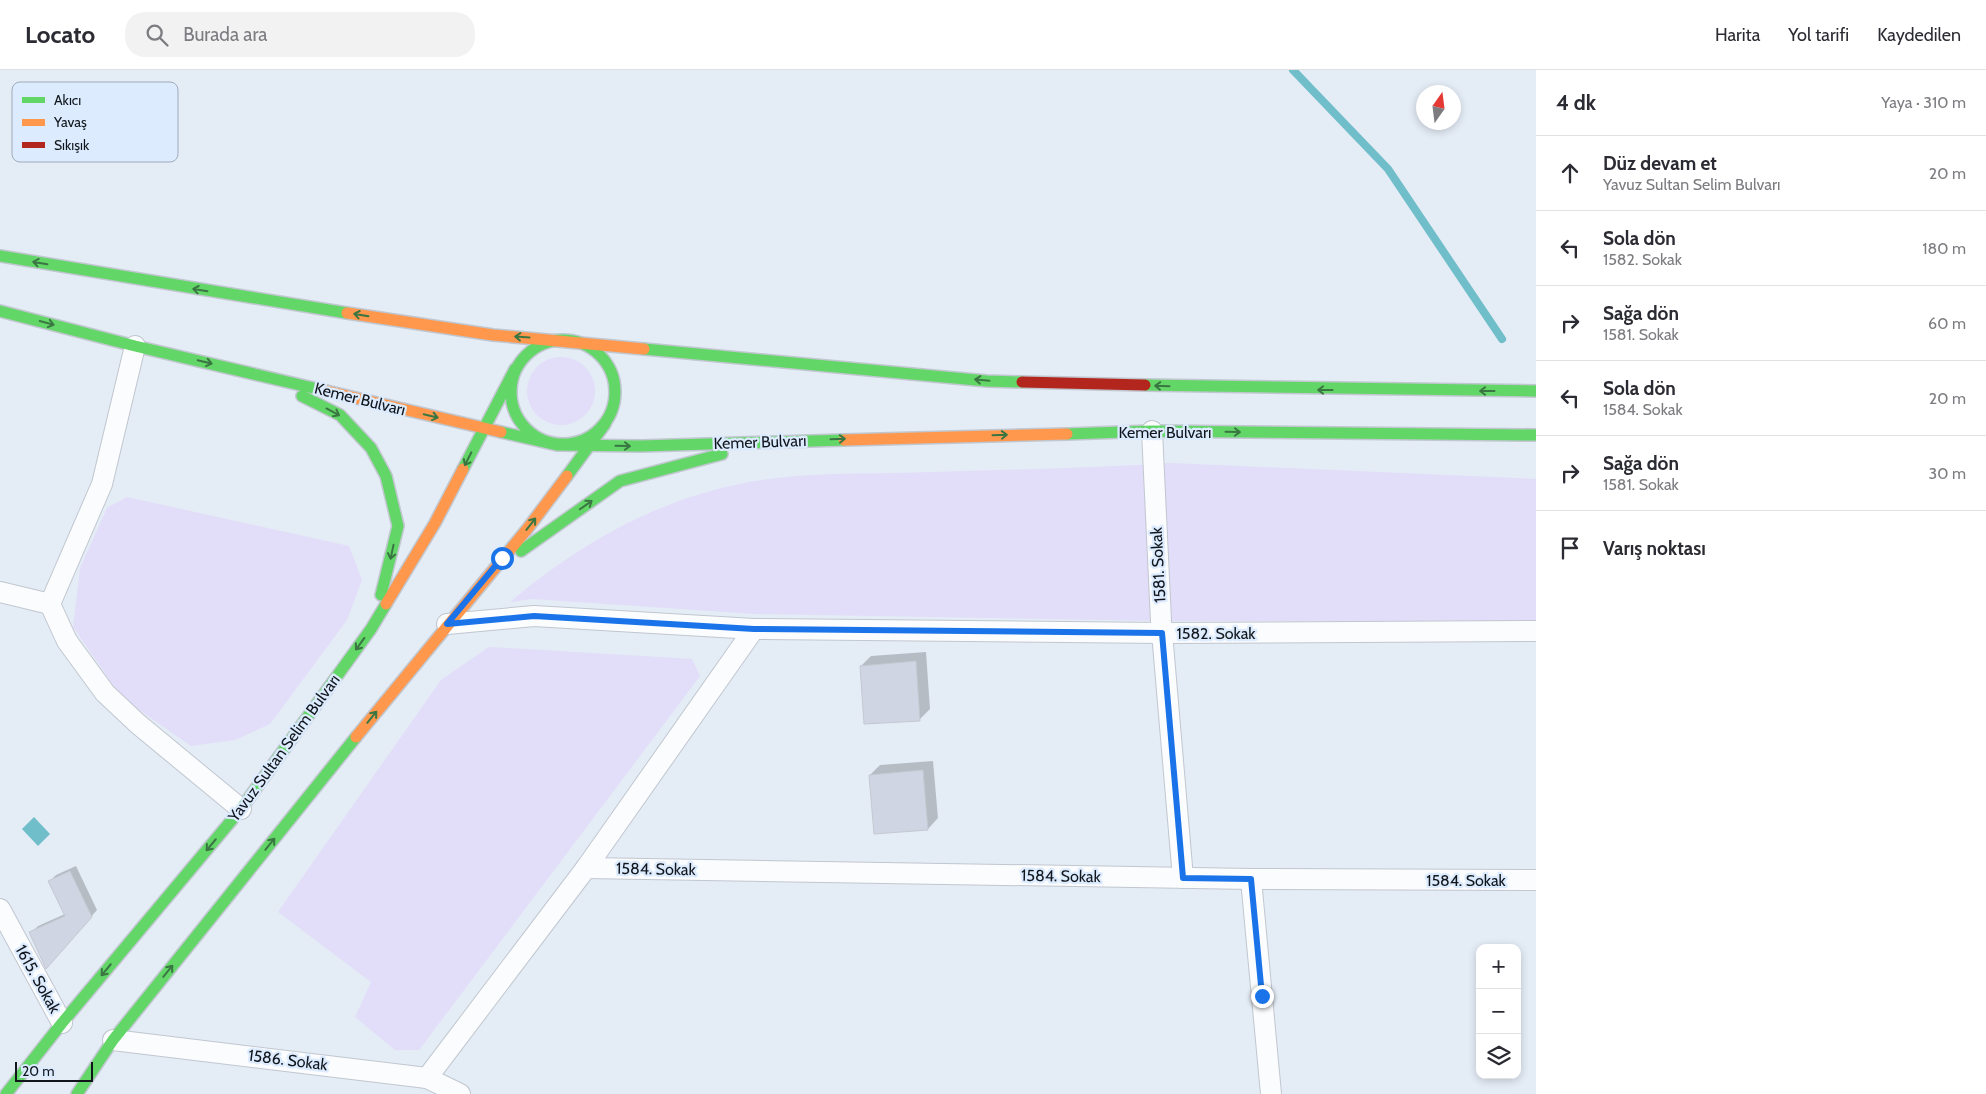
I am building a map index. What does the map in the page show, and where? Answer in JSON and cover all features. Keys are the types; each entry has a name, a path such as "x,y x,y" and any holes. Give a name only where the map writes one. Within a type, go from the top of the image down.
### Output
{"main road":[{"path":"0,256 493,335 570,340 987,381 1293,389 1536,391"},
{"name":"Kemer Bulvarı","path":"0,311 135,346 556,444 771,442 1152,431 1536,435"},
{"path":"77,1094 113,1040 447,624 528,528 605,424 613,408 615,390 612,372 602,357 588,346 570,340 554,340 538,346 525,356 515,369 510,385 511,402 516,418 527,431 540,440 556,444 575,444 592,436 605,424"},
{"name":"Yavuz Sultan Selim Bulvarı","path":"6,1094 62,1023 241,809 371,629 435,523 515,369"},
{"path":"258,374 340,415 371,448 386,476 398,526 387,578 371,629"},
{"path":"489,574 620,481 771,442"}],"street":[{"path":"135,346 102,484 50,604 67,641 105,693 138,724 241,809"},
{"name":"1581. Sokak","path":"1152,431 1162,633 1183,878"},
{"path":"0,592 50,604"},
{"name":"1582. Sokak","path":"447,624 534,616 754,629 1162,633 1536,631"},
{"name":"1584. Sokak","path":"427,1078 586,868 754,629"},
{"name":"1584. Sokak","path":"586,868 1251,879 1536,880"},
{"path":"1251,879 1271,1094"},
{"name":"1615. Sokak","path":"0,909 62,1023"},
{"name":"1586. Sokak","path":"113,1040 427,1078 460,1094"}],"shaded area":[{"path":"561,357 574,360 585,367 592,378 595,391 592,404 585,415 574,422 561,425 548,422 537,415 530,404 527,391 530,378 537,367 548,360"},
{"path":"1171,463 1536,479 1536,621 1161,621 755,614 533,599 510,602 533,583 582,549 634,520 689,498 740,484 807,475 1069,468"},
{"path":"127,497 349,546 362,580 347,620 270,724 235,740 191,746 122,698 73,627 80,568 107,508"},
{"path":"489,647 692,659 700,676 419,1050 395,1050 355,1017 371,982 278,912 441,680"}],"water":[{"path":"34,817 50,834 38,846 22,829"}],"building":[{"path":"916,661 920,721 864,724 860,666"},
{"path":"923,770 928,830 874,834 869,775"},
{"path":"70,871 92,917 46,969 29,932 65,916 48,881"}],"waterway":[{"path":"1293,70 1388,169 1502,339"}],"traffic: fast":[{"path":"0,256 347,313"},
{"path":"0,311 135,346 326,391"},
{"path":"563,340 583,344 600,355 611,372 615,392 611,412 600,429 583,440 563,444 543,440 526,429 515,412 511,392 515,372 526,355 543,344 563,340"},
{"path":"644,349 987,381 1022,382"},
{"path":"463,469 515,369"},
{"path":"1145,385 1536,391"},
{"path":"302,396 340,415 371,448 386,476 398,526 381,595"},
{"path":"567,476 605,424"},
{"path":"1067,434 1152,431 1536,435"},
{"path":"501,432 557,445 641,446 844,440"},
{"path":"521,551 620,481 722,454"},
{"path":"6,1094 62,1023 241,809 371,629 386,604"},
{"path":"77,1094 113,1040 356,737"}],"traffic: slow":[{"path":"347,313 493,335 644,349"},
{"path":"326,391 501,432"},
{"path":"844,440 1067,434"},
{"path":"386,604 435,523 463,469"},
{"path":"356,737 528,528 567,476"}],"traffic: jam":[{"path":"1022,382 1145,385"}],"route":[{"path":"502,558 447,624 534,616 754,629 1162,633 1183,878 1251,879 1262,996"}]}
